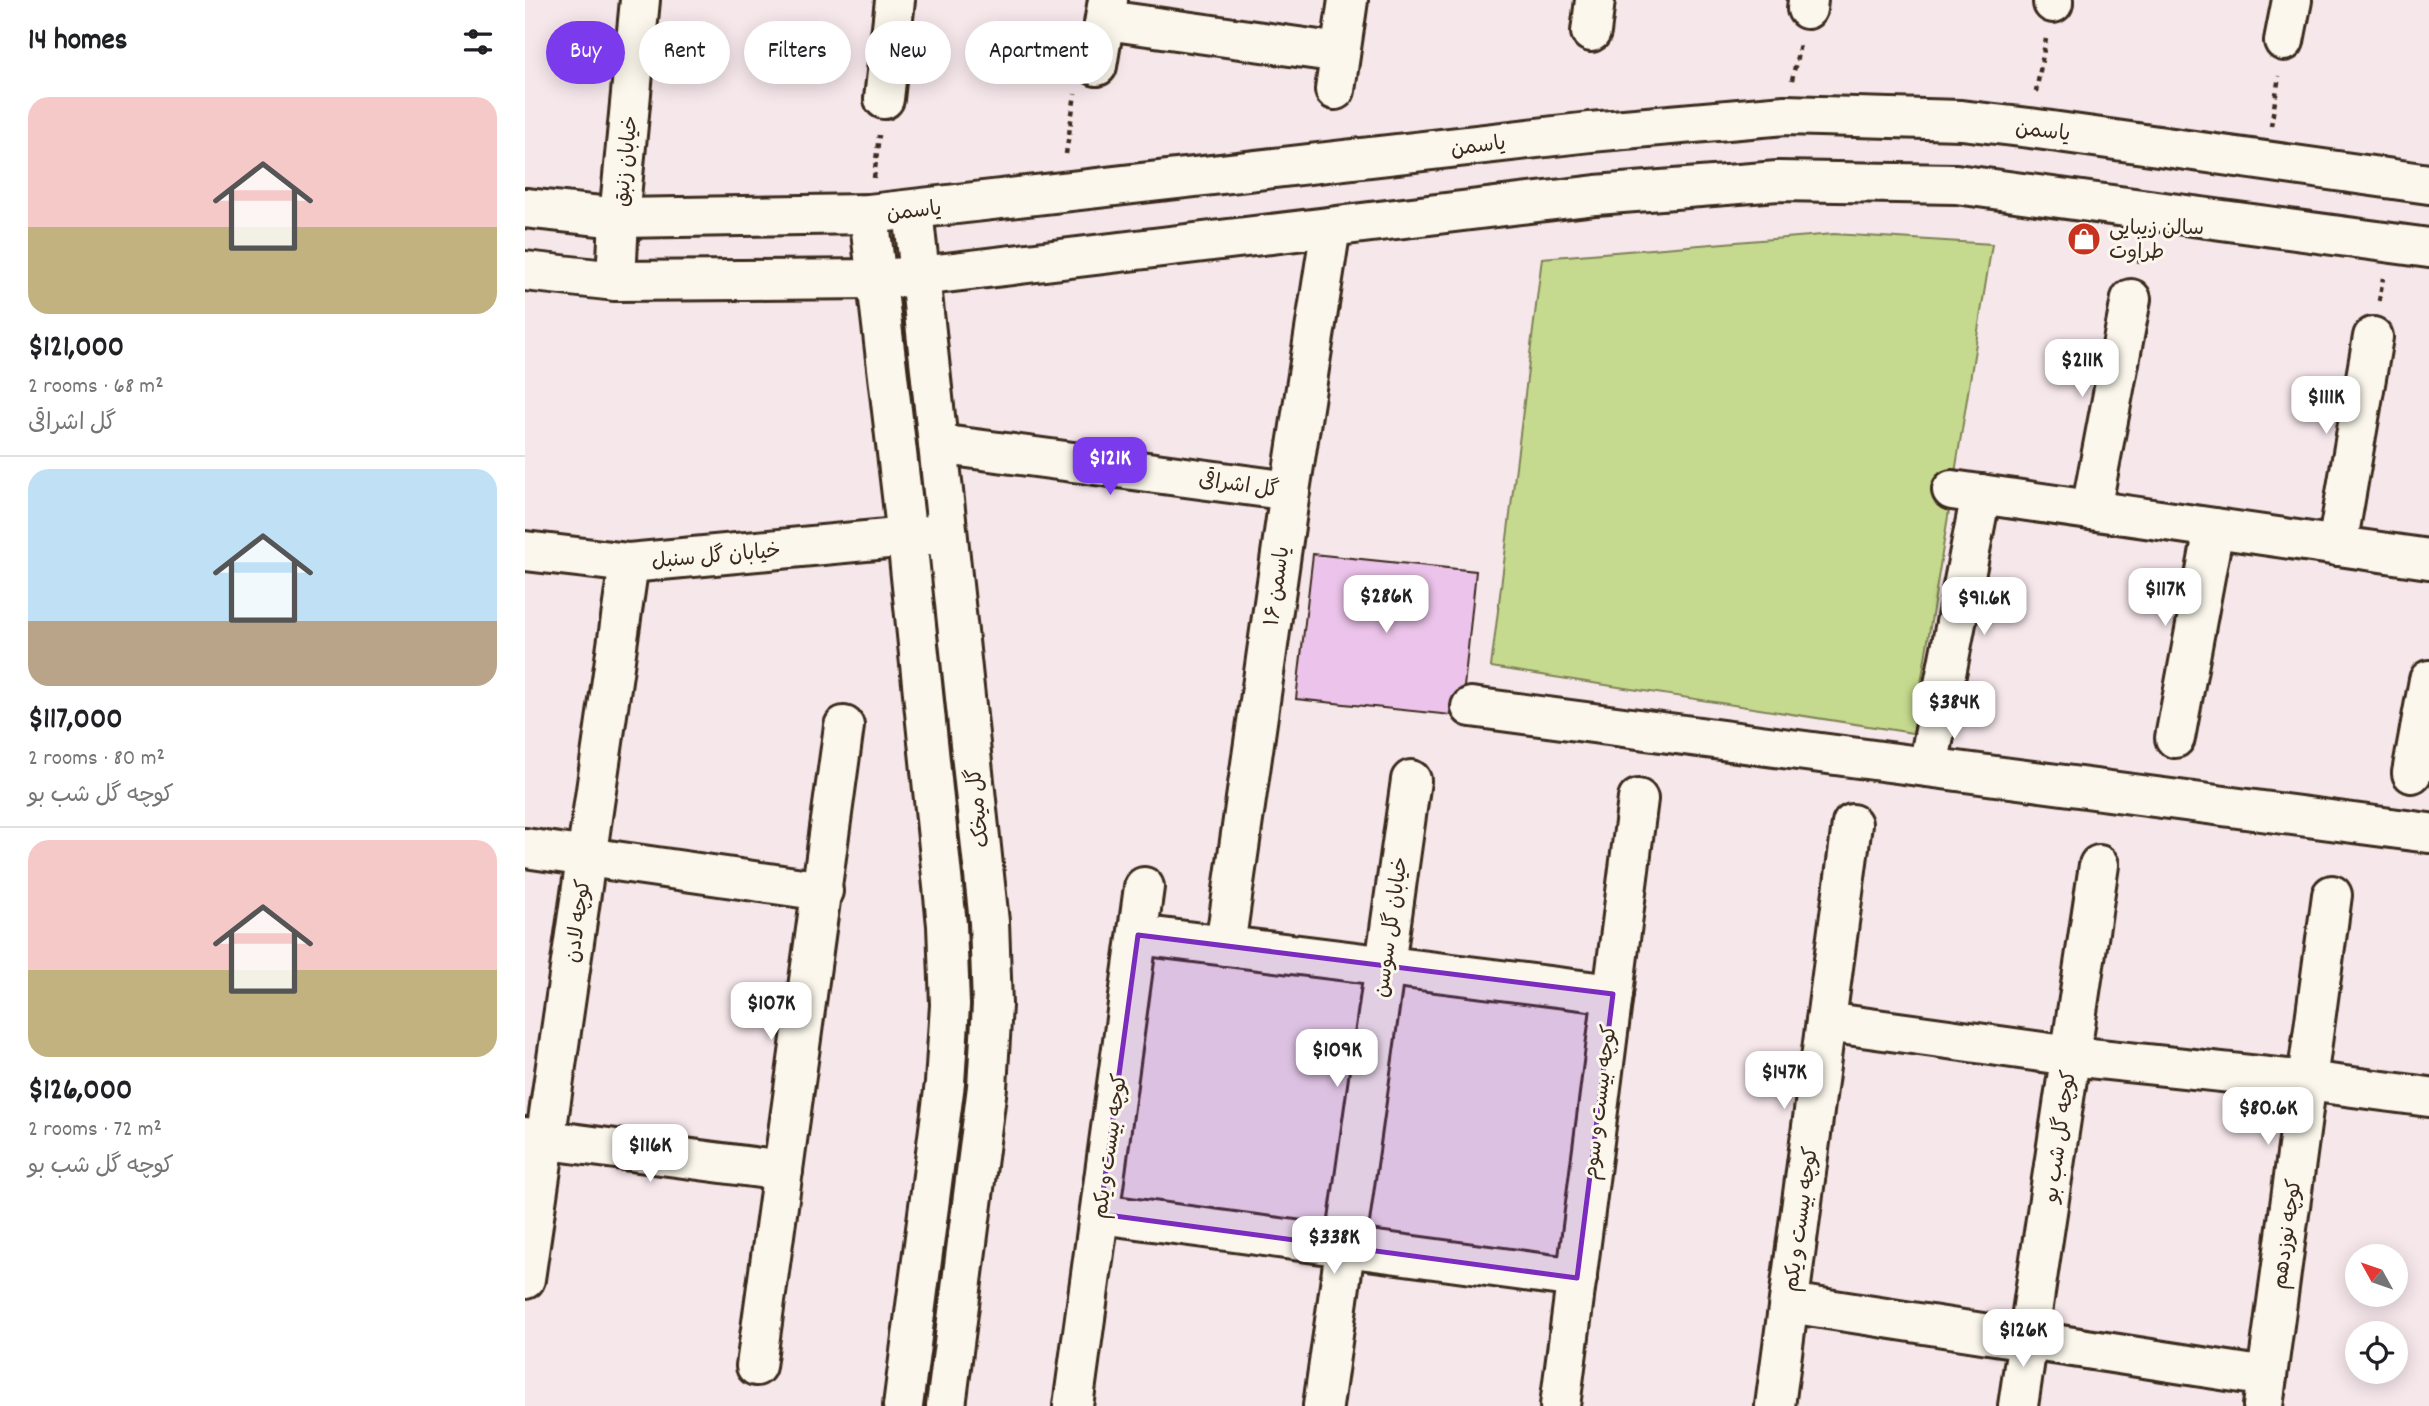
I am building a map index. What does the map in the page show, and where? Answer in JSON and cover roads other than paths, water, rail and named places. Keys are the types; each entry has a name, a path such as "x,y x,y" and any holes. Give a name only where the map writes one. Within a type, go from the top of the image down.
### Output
{"street":[{"name":"خیابان زنبق","path":"616,281 619,218 641,0"},
{"path":"1335,90 1348,0"},
{"path":"2284,41 2292,0"},
{"path":"884,1 884,99"},
{"path":"1107,10 1340,53"},
{"name":"یاسمن","path":"525,208 619,218 869,215 1590,132 1785,115 1961,120 2429,184"},
{"path":"525,271 616,281 878,279 921,276 1596,195 1779,181 1956,184 2429,248"},
{"name":"گل میخک","path":"913,210 989,922 992,1005 987,1087 946,1406"},
{"name":"گل میخک","path":"869,215 907,538 947,925 950,1005 945,1083 903,1406"},
{"name":"یاسمن ۱۶","path":"1225,946 1331,227"},
{"path":"2091,510 2131,299"},
{"path":"2337,546 2372,337"},
{"name":"گل اشراقی","path":"938,444 1290,491"},
{"path":"1928,767 1967,492 2429,559"},
{"path":"2175,738 2214,528"},
{"name":"خیابان گل سنبل","path":"525,551 629,562 946,533"},
{"name":"کوچه لادن","path":"525,1279 535,1139 587,856 629,562"},
{"path":"2412,773 2429,680"},
{"path":"1471,708 2429,833"},
{"path":"756,1366 844,726"},
{"name":"خیابان گل سوسن","path":"1323,1406 1411,780"},
{"name":"کوچه بیست و سوم","path":"1560,1406 1638,799"},
{"name":"کوچه بیست و یکم","path":"1775,1406 1852,824"},
{"path":"525,848 823,891"},
{"name":"کوچه گل شب بو","path":"2018,1406 2099,865"},
{"name":"کوچه بیست و یکم","path":"1073,1406 1145,887"},
{"name":"کوچه نوزدهم","path":"2265,1392 2332,895"},
{"path":"1138,935 1613,994"},
{"path":"1826,1022 2071,1056 2429,1097"},
{"path":"535,1139 783,1171"},
{"path":"1100,1214 1577,1278"},
{"path":"1789,1303 2028,1340 2265,1392"}],"place":[{"name":"سالن زیبایی طراوت","path":"2084,239"}]}
